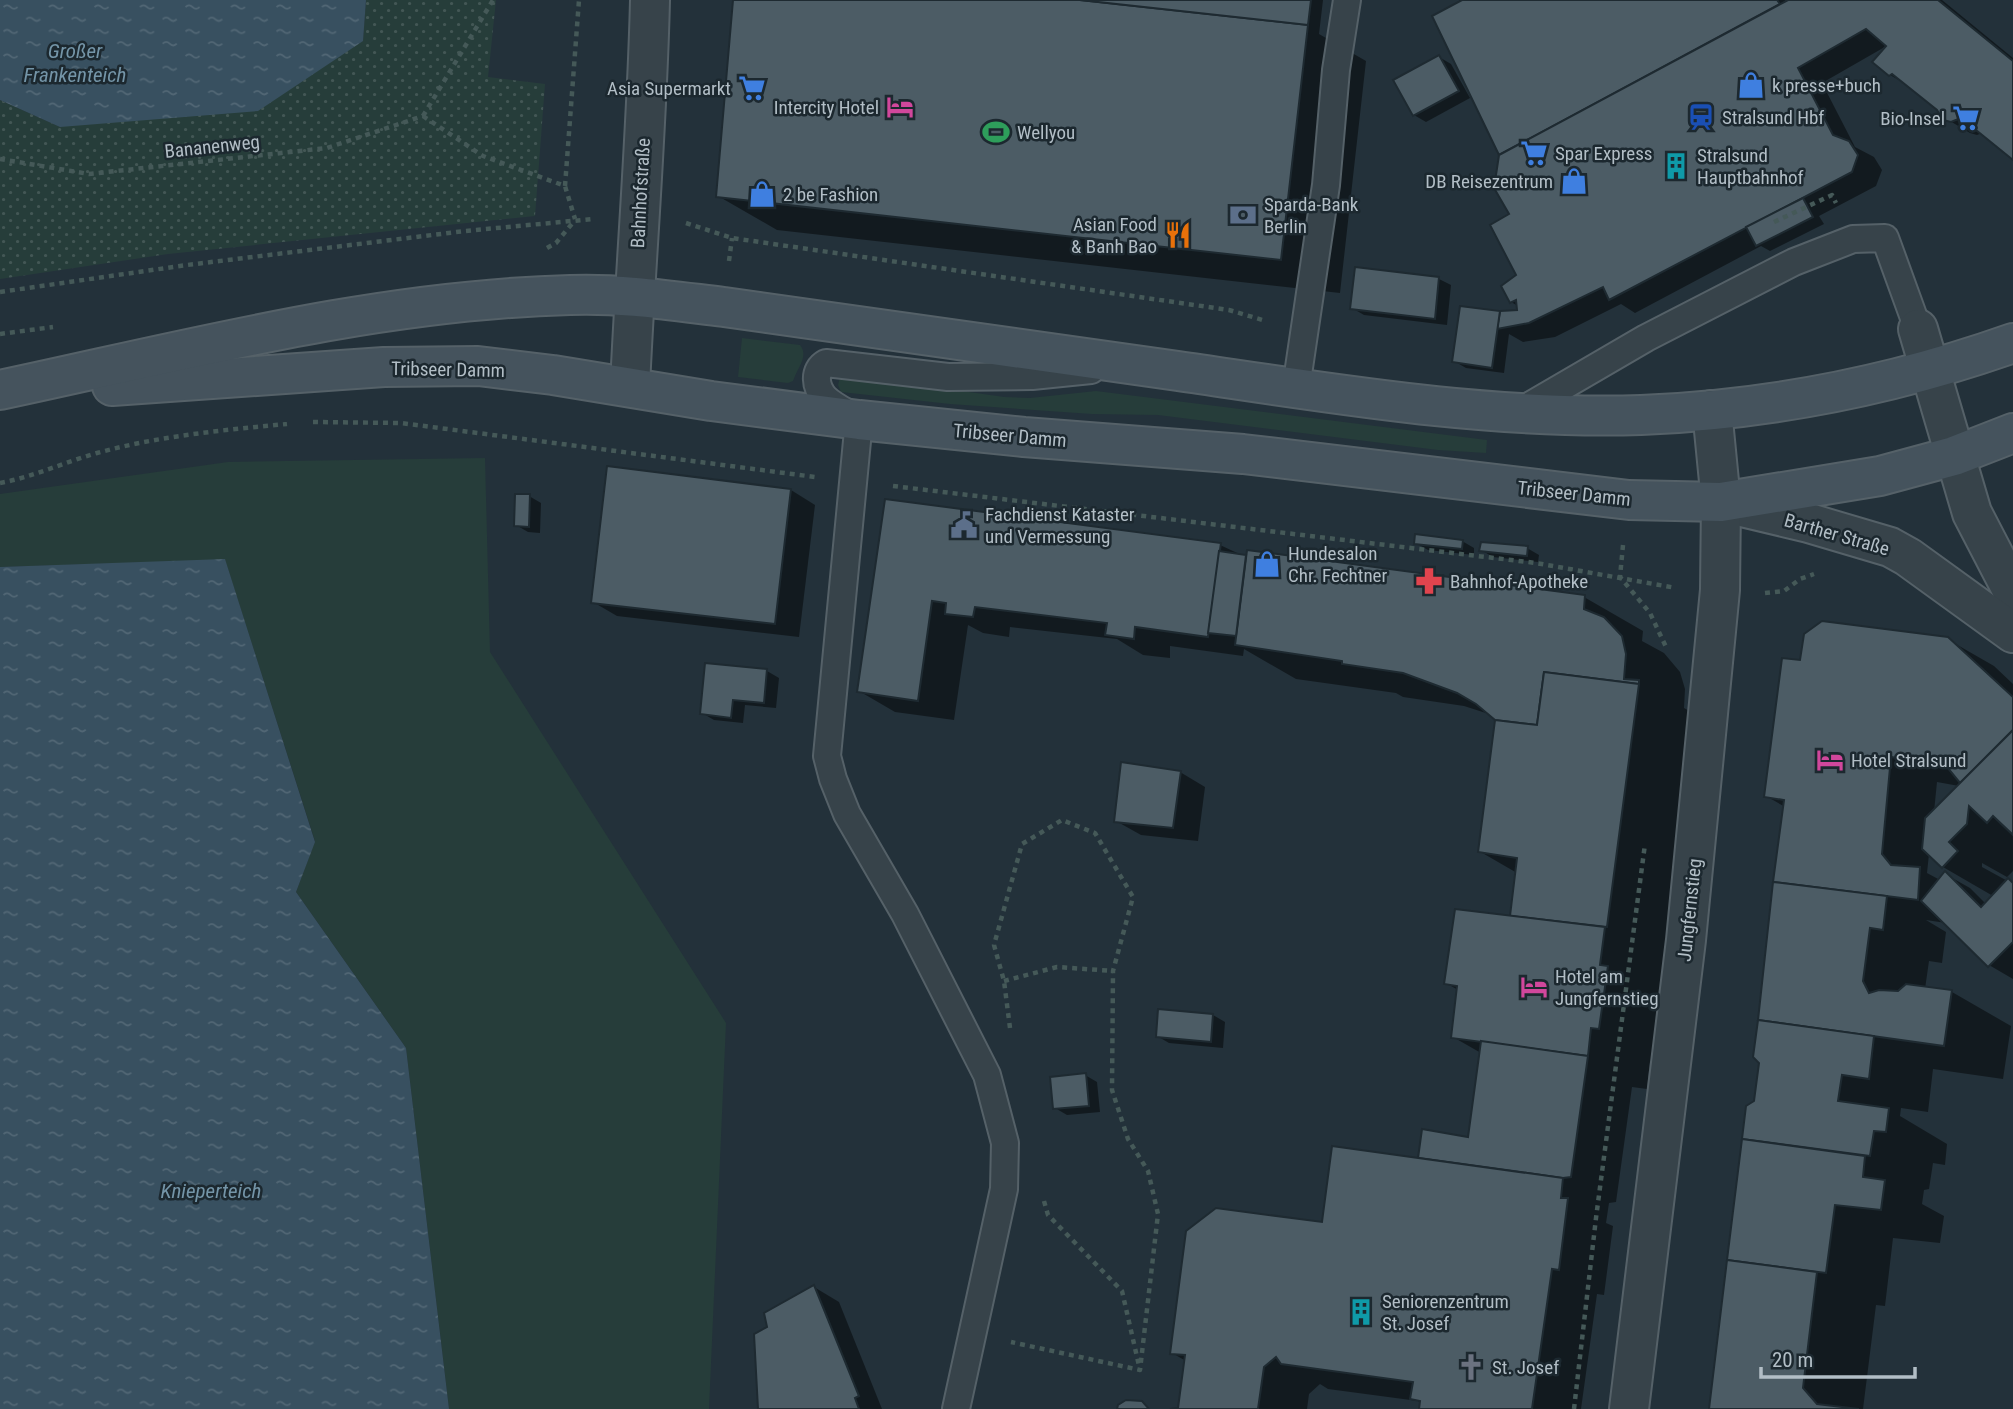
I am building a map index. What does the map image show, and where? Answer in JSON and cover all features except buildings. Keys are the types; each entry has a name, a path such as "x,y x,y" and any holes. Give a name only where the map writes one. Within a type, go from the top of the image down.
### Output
{"main road":[{"name":"Tribseer Damm","path":"0,392 318,322 494,298 572,295 634,296 1296,388 1518,412 1640,415 1712,410 1808,397 1929,369 2013,343"},
{"name":"Tribseer Damm","path":"0,392 411,367 478,366 859,420 1024,438 1243,454 1629,500 1721,502 1880,476 1954,456 2013,433"}],"street":[{"name":"Bahnhofstraße","path":"630,386 648,84 650,0"},
{"path":"1918,329 1972,513 2013,592"},
{"name":"Jungfernstieg","path":"1629,1409 1686,940 1720,590 1721,502 1712,410"},
{"name":"Barther Straße","path":"1721,502 1809,523 1890,547 1908,557 2013,634"}],"lane":[{"path":"1296,388 1326,184 1336,69 1347,0"},
{"path":"1518,412 1646,338 1794,262 1853,239 1885,238 1918,329"},
{"path":"956,1409 1004,1189 1004,1143 987,1075 905,914 848,814 833,779 827,756 859,420 824,397 816,382 817,373 826,363 948,377 1032,376 1141,366"}],"path":[{"path":"493,0 423,116 483,156 565,186"},
{"path":"575,219 565,186 579,0"},
{"name":"Bananenweg","path":"0,159 89,174 327,148 423,116"},
{"path":"1774,222 1832,195"},
{"path":"1770,215 1778,230"},
{"path":"0,292 201,264 575,219 639,219 687,223 732,238 1229,310 1304,333"},
{"path":"309,422 401,423 853,482 1536,563 1620,577 1650,612 1666,647 1665,660"},
{"path":"0,483 98,453 150,442 214,431 295,423"},
{"path":"1011,1032 1004,981 994,945 1022,844 1062,820 1095,833 1133,897 1113,971 1112,1090 1128,1139 1148,1171 1158,1214 1140,1370"},
{"path":"1574,1409 1646,835"},
{"path":"1004,981 1057,967 1113,971"},
{"path":"1040,1190 1048,1215 1122,1291 1140,1370"},
{"path":"972,1333 1140,1370"}],"green space":[{"path":"366,0 496,0 488,77 545,84 535,216 168,254 0,279 0,100 60,127 363,41"},
{"path":"742,338 800,345 803,358 793,381 788,383 738,377"},
{"path":"840,377 872,378 1004,397 1030,398 1096,391 1487,440 1486,453 1438,450 1158,415 1092,414 950,404 841,392 838,385"},
{"path":"485,458 490,652 726,1023 709,1409 449,1409 406,1048 296,892 315,841 225,560 0,567 0,494 228,462"}],"water":[{"name":"Großer Frankenteich","path":"0,0 366,0 363,41 258,111 60,127 0,100"},
{"name":"Knieperteich","path":"225,559 315,842 296,892 406,1048 449,1409 0,1409 0,567"}],"place":[{"name":"k presse+buch","path":"1751,85"},
{"name":"Asia Supermarkt","path":"752,88"},
{"name":"Intercity Hotel","path":"900,107"},
{"name":"Stralsund Hbf","path":"1701,117"},
{"name":"Bio-Insel","path":"1966,118"},
{"name":"Wellyou","path":"996,132"},
{"name":"Spar Express","path":"1534,153"},
{"name":"Stralsund Hauptbahnhof","path":"1676,166"},
{"name":"DB Reisezentrum","path":"1574,181"},
{"name":"2 be Fashion","path":"762,194"},
{"name":"Sparda-Bank Berlin","path":"1243,215"},
{"name":"Asian Food & Banh Bao","path":"1178,235"},
{"name":"Fachdienst Kataster und Vermessung","path":"964,525"},
{"name":"Hundesalon Chr. Fechtner","path":"1267,564"},
{"name":"Bahnhof-Apotheke","path":"1429,581"},
{"name":"Hotel Stralsund","path":"1830,760"},
{"name":"Hotel am Jungfernstieg","path":"1534,987"},
{"name":"Seniorenzentrum St. Josef","path":"1361,1312"},
{"name":"St. Josef","path":"1471,1367"}]}
